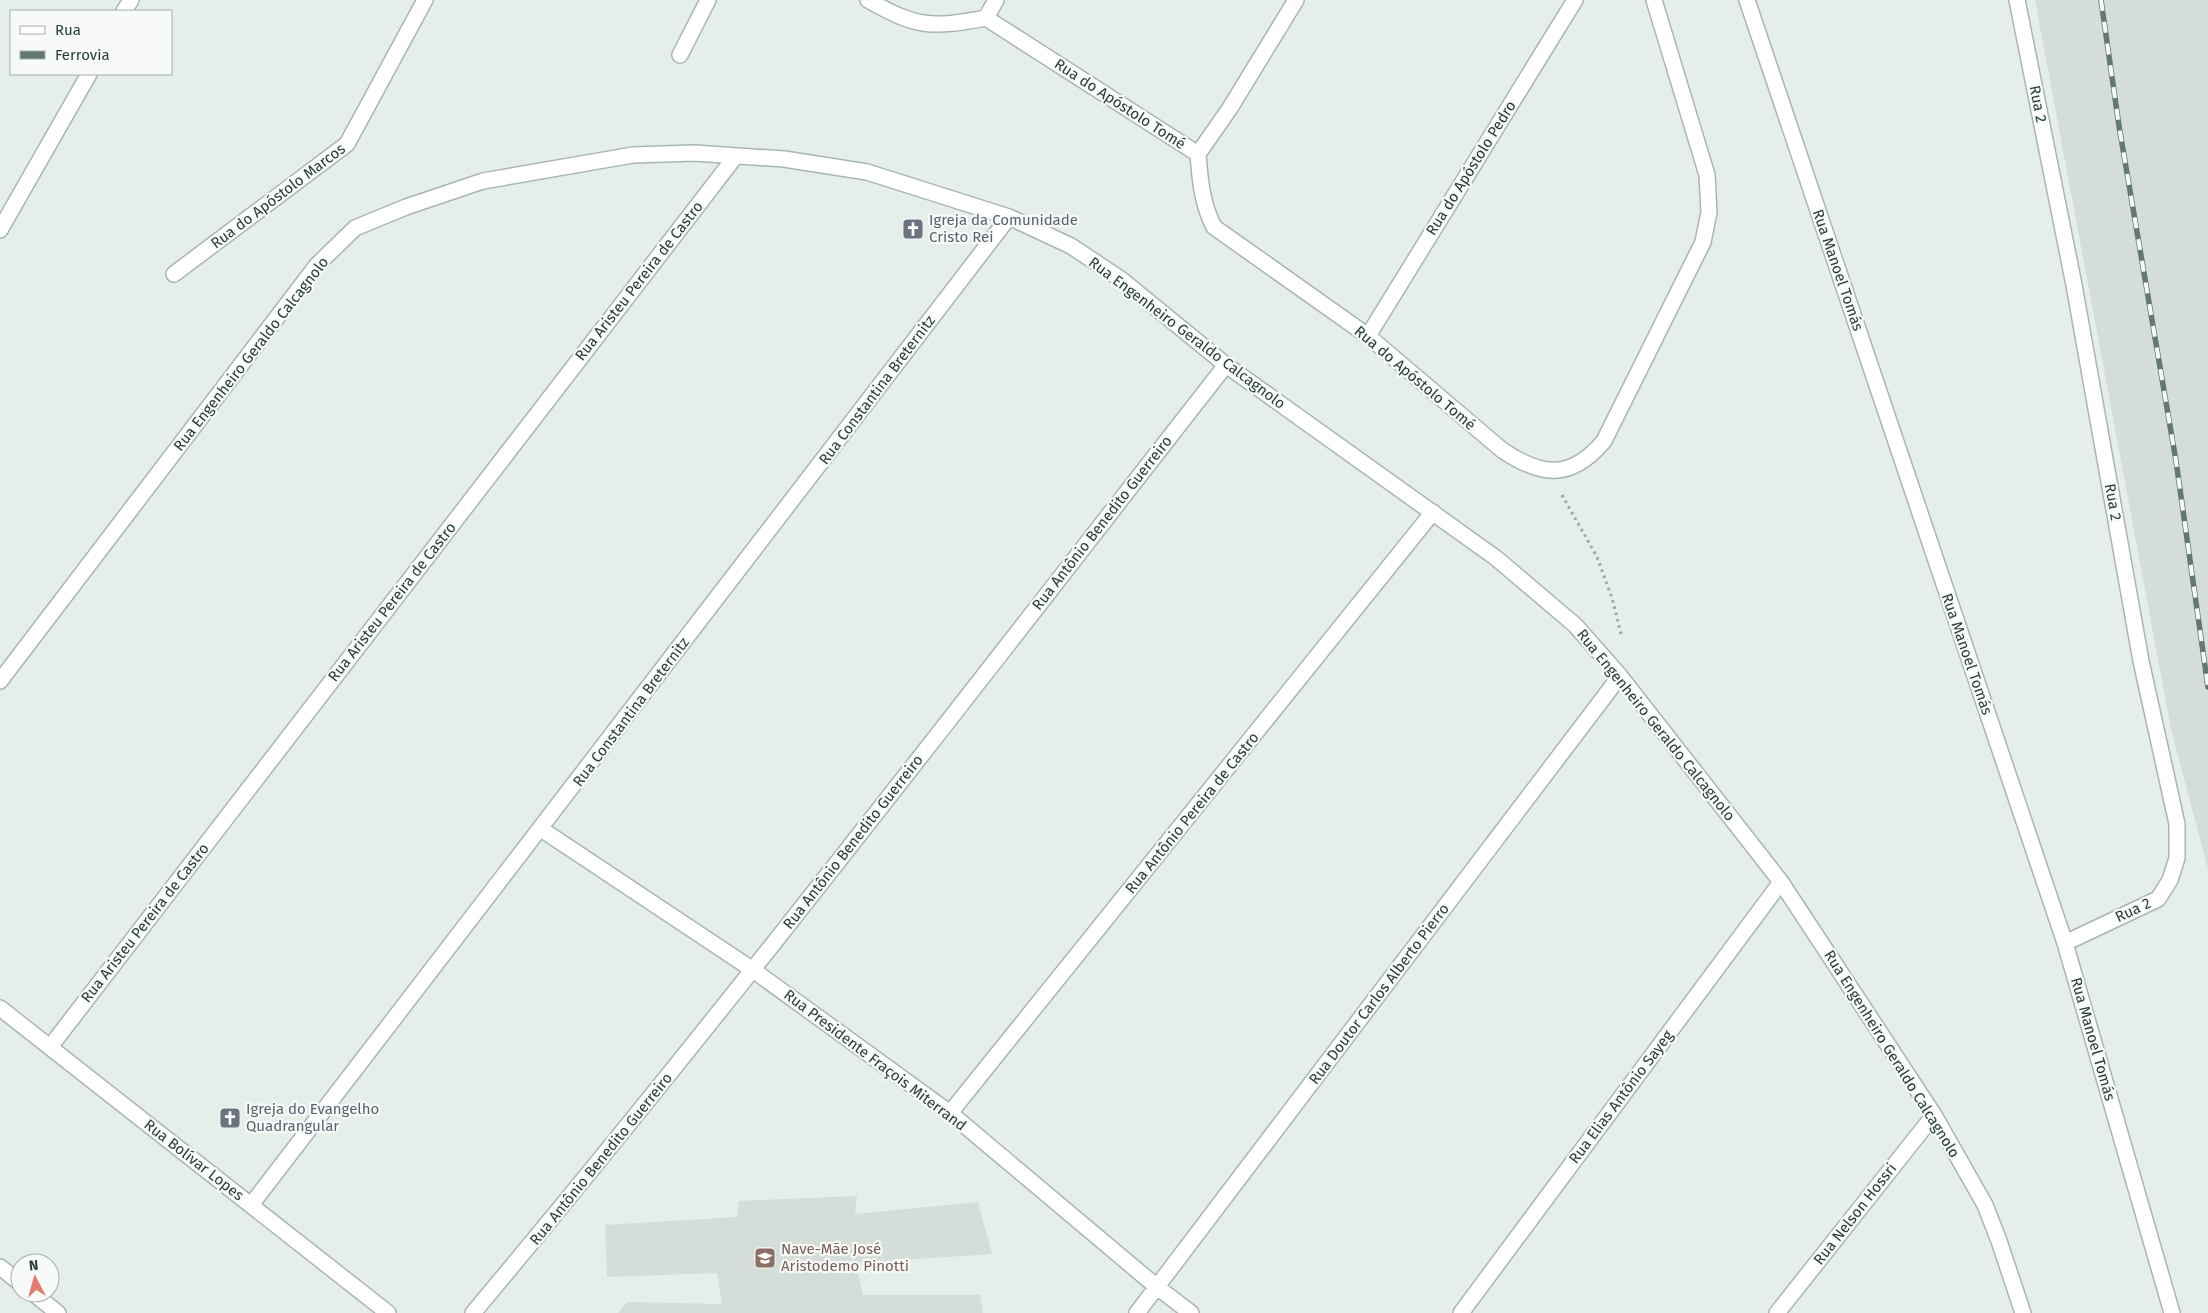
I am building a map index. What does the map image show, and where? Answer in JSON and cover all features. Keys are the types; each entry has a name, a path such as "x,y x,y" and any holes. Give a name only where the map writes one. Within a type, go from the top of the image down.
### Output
{"street":[{"name":"Rua do Apóstolo Marcos","path":"174,274 347,144 425,0"},
{"path":"680,55 708,0"},
{"path":"868,0 917,23 943,26 986,18 996,0"},
{"path":"1198,154 1230,108 1296,0"},
{"name":"Rua do Apóstolo Pedro","path":"1368,336 1575,0"},
{"path":"1552,472 1580,464 1604,442 1703,242 1709,212 1707,175 1654,0"},
{"name":"Rua Manoel Tomás","path":"1747,0 2065,943 2172,1313"},
{"name":"Rua 2","path":"2017,0 2074,285 2141,661 2177,824 2176,858 2170,880 2158,899 2065,943"},
{"name":"Rua do Apóstolo Tomé","path":"986,18 1198,154 1201,187 1206,212 1214,227 1368,336 1502,450 1524,464 1552,472"},
{"path":"0,230 89,75"},
{"name":"Rua Engenheiro Geraldo Calcagnolo","path":"0,680 317,265 355,228 406,207 482,181 633,155 694,153 735,158 784,159 867,172 1009,217 1072,246 1122,280 1226,365 1496,558 1576,626 1620,676 1781,882 1934,1115 1985,1205 2023,1313"},
{"name":"Rua Aristeu Pereira de Castro","path":"50,1047 735,158"},
{"name":"Rua Constantina Breternitz","path":"252,1205 542,829 1009,217"},
{"name":"Rua Antônio Benedito Guerreiro","path":"473,1313 609,1151 753,970 1226,365"},
{"name":"Rua Antônio Pereira de Castro","path":"950,1113 1433,512"},
{"name":"Rua Doutor Carlos Alberto Pierro","path":"1137,1313 1620,676"},
{"name":"Rua Presidente Fraçois Miterrand","path":"542,829 753,970 950,1113 1157,1287 1191,1313"},
{"name":"Rua Elias Antônio Sayeg","path":"1461,1313 1781,882"},
{"name":"Rua Bolívar Lopes","path":"0,1008 388,1313"},
{"name":"Rua Nelson Hossri","path":"1777,1313 1934,1115"},
{"path":"0,1267 10,1275"},
{"path":"46,1303 58,1313"}],"path":[{"path":"1552,472 1564,501 1597,557 1612,598 1622,636 1620,676"}],"shaded area":[{"path":"2035,0 2208,0 2208,869 2171,729"},
{"name":"Nave-Mãe José Aristodemo Pinotti","path":"857,1196 855,1214 978,1202 992,1254 856,1263 863,1295 980,1295 983,1313 618,1313 627,1302 722,1304 717,1273 607,1277 605,1225 737,1217 739,1201"}],"railway":[{"path":"2101,0 2119,126 2176,461 2208,687"}],"place":[{"name":"Igreja da Comunidade Cristo Rei","path":"913,229"},
{"name":"Igreja do Evangelho Quadrangular","path":"230,1118"},
{"name":"Nave-Mãe José Aristodemo Pinotti","path":"765,1258"}]}
